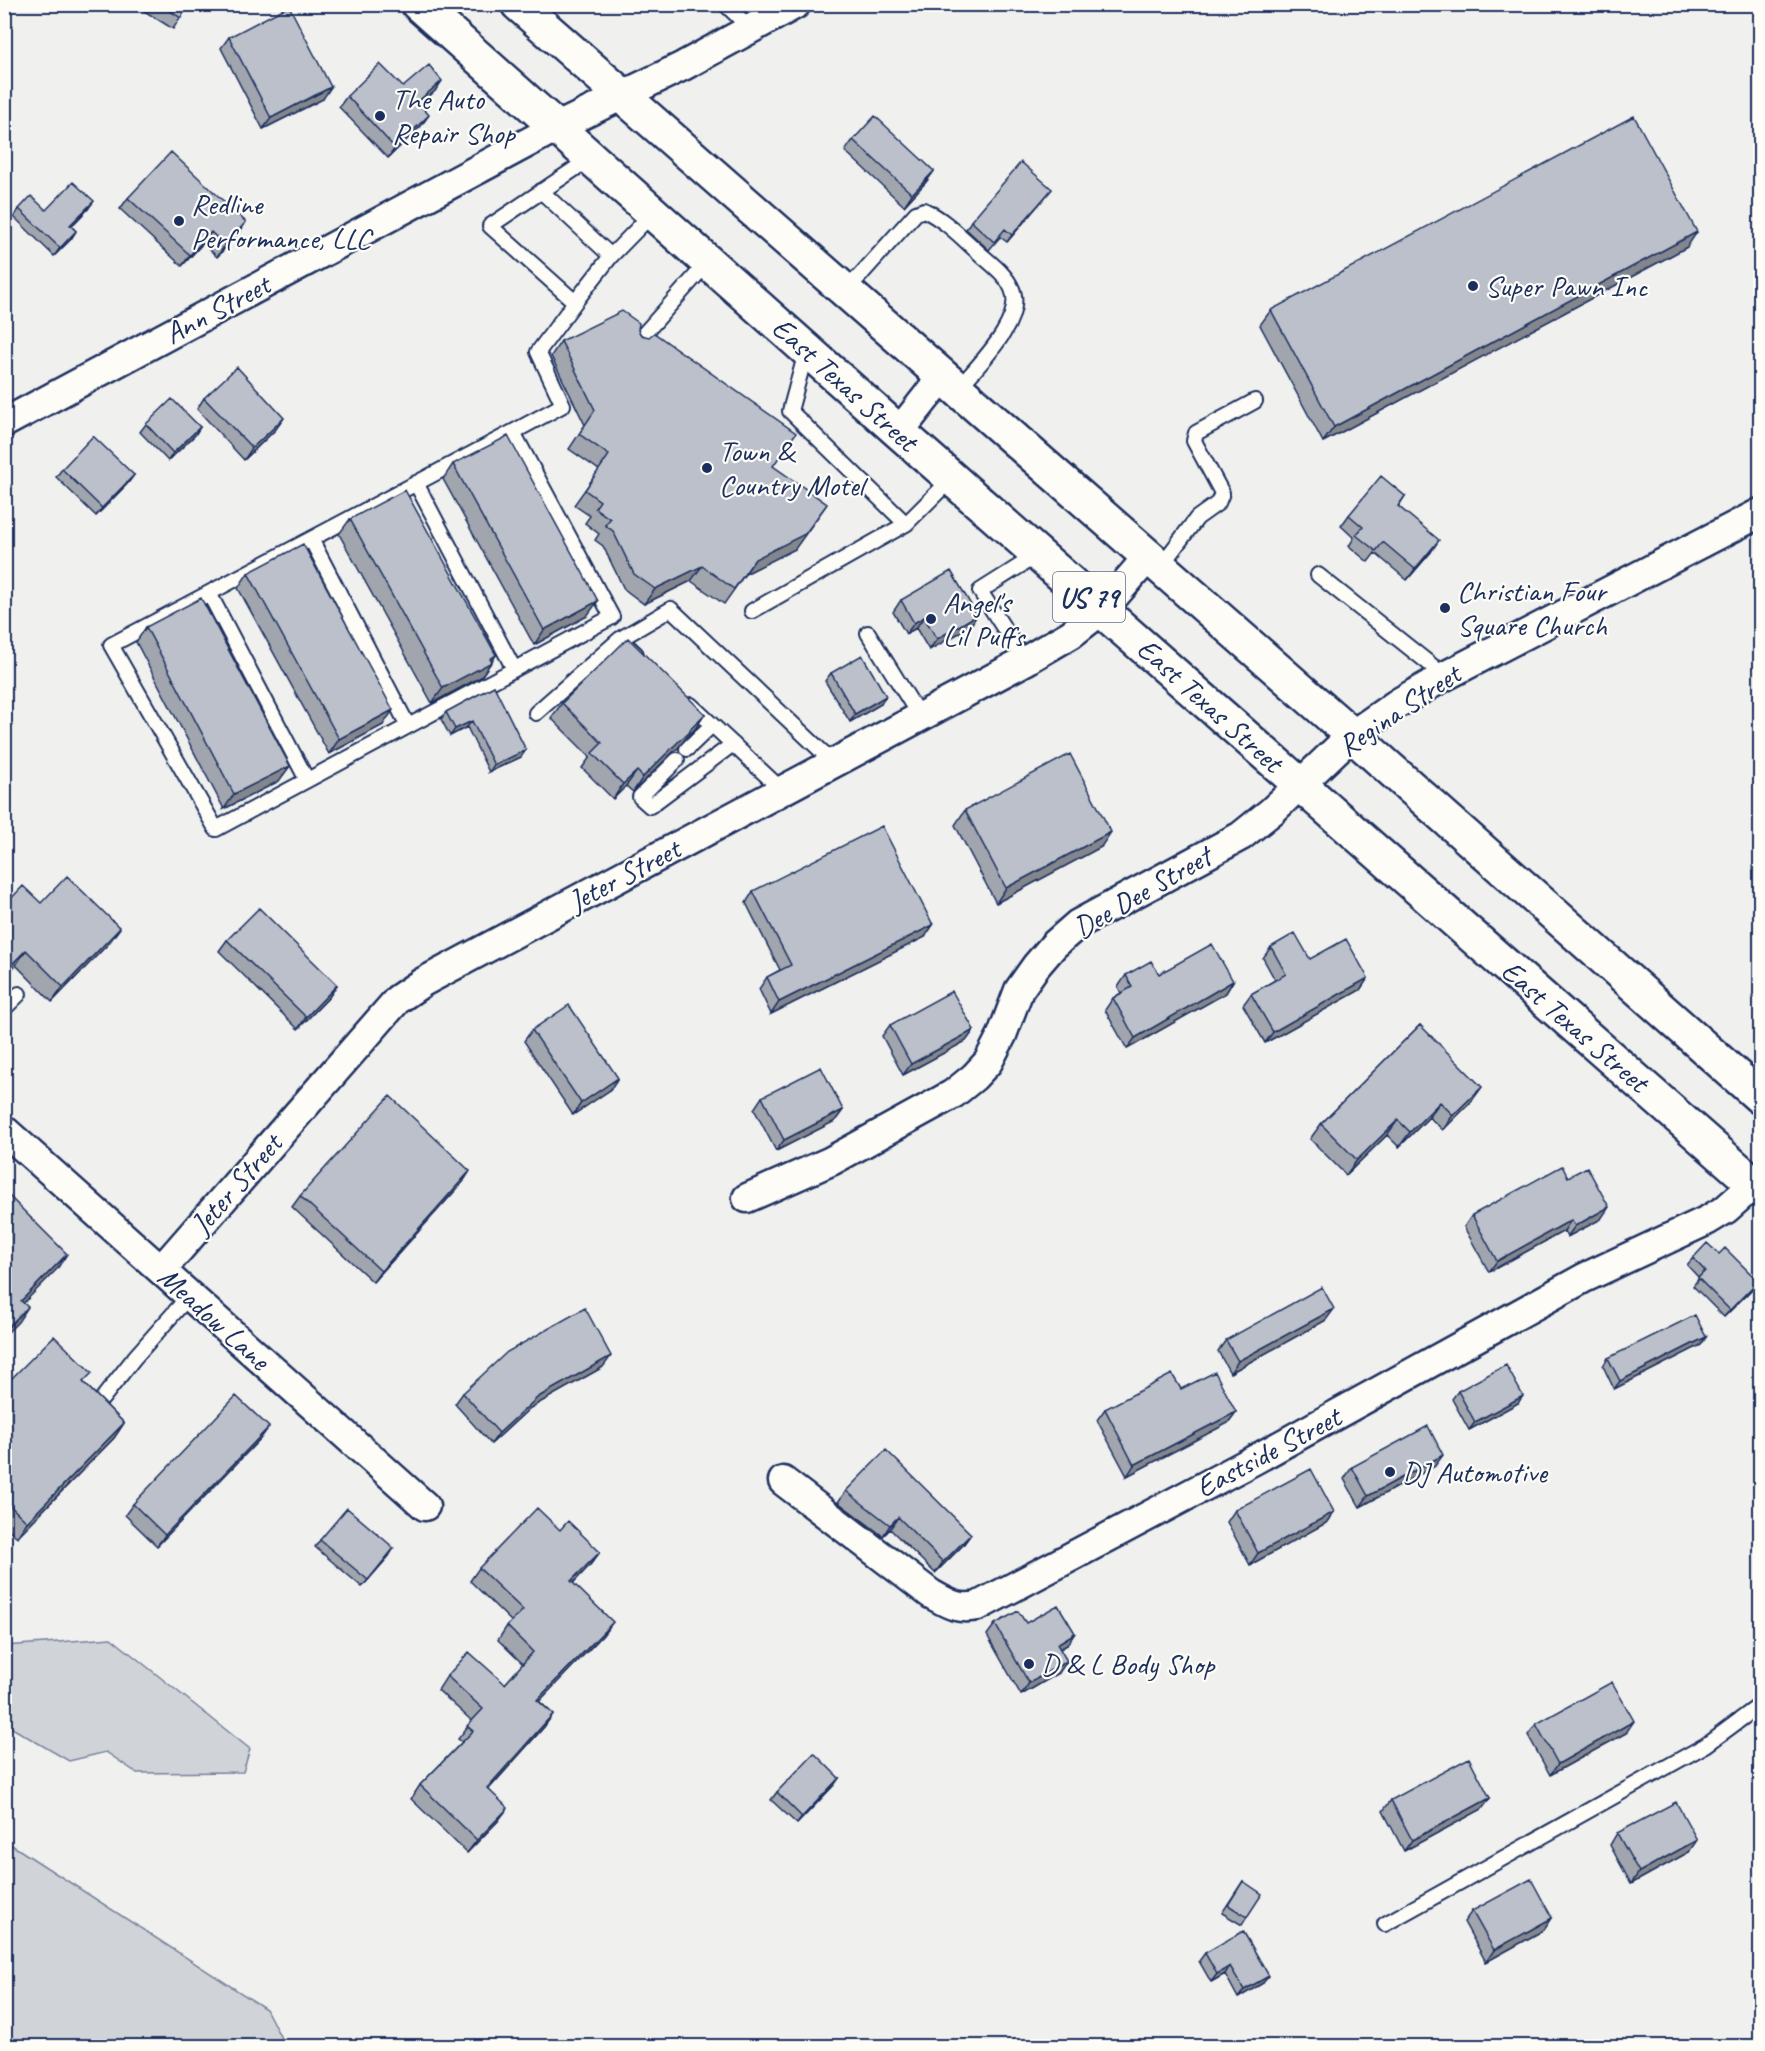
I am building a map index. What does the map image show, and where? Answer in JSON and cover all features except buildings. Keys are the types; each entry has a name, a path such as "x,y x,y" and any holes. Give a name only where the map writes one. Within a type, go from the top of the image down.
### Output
{"main road":[{"name":"East Texas Street","path":"418,4 806,350 1103,609 1299,784 1759,1184"},
{"name":"US 79","path":"518,4 1761,1097"}],"street":[{"name":"Ann Street","path":"4,423 557,127 683,66 796,4"},
{"path":"899,432 950,383"},
{"name":"Regina Street","path":"1299,784 1352,735 1445,676 1761,513"},
{"name":"Jeter Street","path":"161,1270 398,999 423,982 1025,661 1071,634 1103,609 1154,562"},
{"name":"Dee Dee Street","path":"747,1198 831,1161 953,1094 988,1062 1002,1035 1019,990 1054,945 1078,924 1241,836 1272,811 1299,784"},
{"name":"Meadow Lane","path":"4,1130 425,1506"},
{"name":"Eastside Street","path":"783,1481 931,1594 958,1607 978,1606 1254,1460 1584,1278 1708,1220 1759,1184"}],"lane":[{"path":"725,4 751,29"},
{"path":"575,302 490,226 591,158"},
{"path":"541,191 611,256"},
{"path":"846,291 916,213 924,210 938,216 1004,276 1013,290 1015,304 1010,321 999,340 950,383"},
{"path":"513,432 612,617 216,829 111,645 416,483 568,403 538,352 611,256 653,213"},
{"path":"636,343 708,262"},
{"path":"806,350 790,411 906,525"},
{"path":"1154,562 1197,518 1218,503 1222,493 1194,441 1196,433 1256,401"},
{"path":"752,611 906,525 952,478"},
{"path":"416,483 514,669"},
{"path":"311,539 408,726"},
{"path":"1025,661 980,591 1038,554"},
{"path":"1318,575 1445,676"},
{"path":"209,593 307,780"},
{"path":"536,713 620,639 671,609 834,763"},
{"path":"868,633 920,717"},
{"path":"620,639 645,663"},
{"path":"679,694 782,790"},
{"path":"687,749 712,725"},
{"path":"676,760 640,797 650,806 733,744"},
{"path":"4,1009 19,994"},
{"path":"102,1399 189,1296"},
{"path":"1385,1924 1706,1746 1761,1705"}],"shaded area":[{"path":"111,1638 250,1749 243,1772 137,1773 106,1752 69,1761 5,1724 5,1646"},
{"path":"4,1840 266,2009 285,2046 5,2046"}],"place":[{"name":"The Auto Repair Shop","path":"380,116"},
{"name":"Redline Performance, LLC","path":"179,221"},
{"name":"Super Pawn Inc","path":"1473,286"},
{"name":"Town & Country Motel","path":"707,468"},
{"name":"Christian Four Square Church","path":"1445,608"},
{"name":"Angel's Lil Puffs","path":"931,619"},
{"name":"DJ Automotive","path":"1390,1472"},
{"name":"D & L Body Shop","path":"1029,1664"}]}
